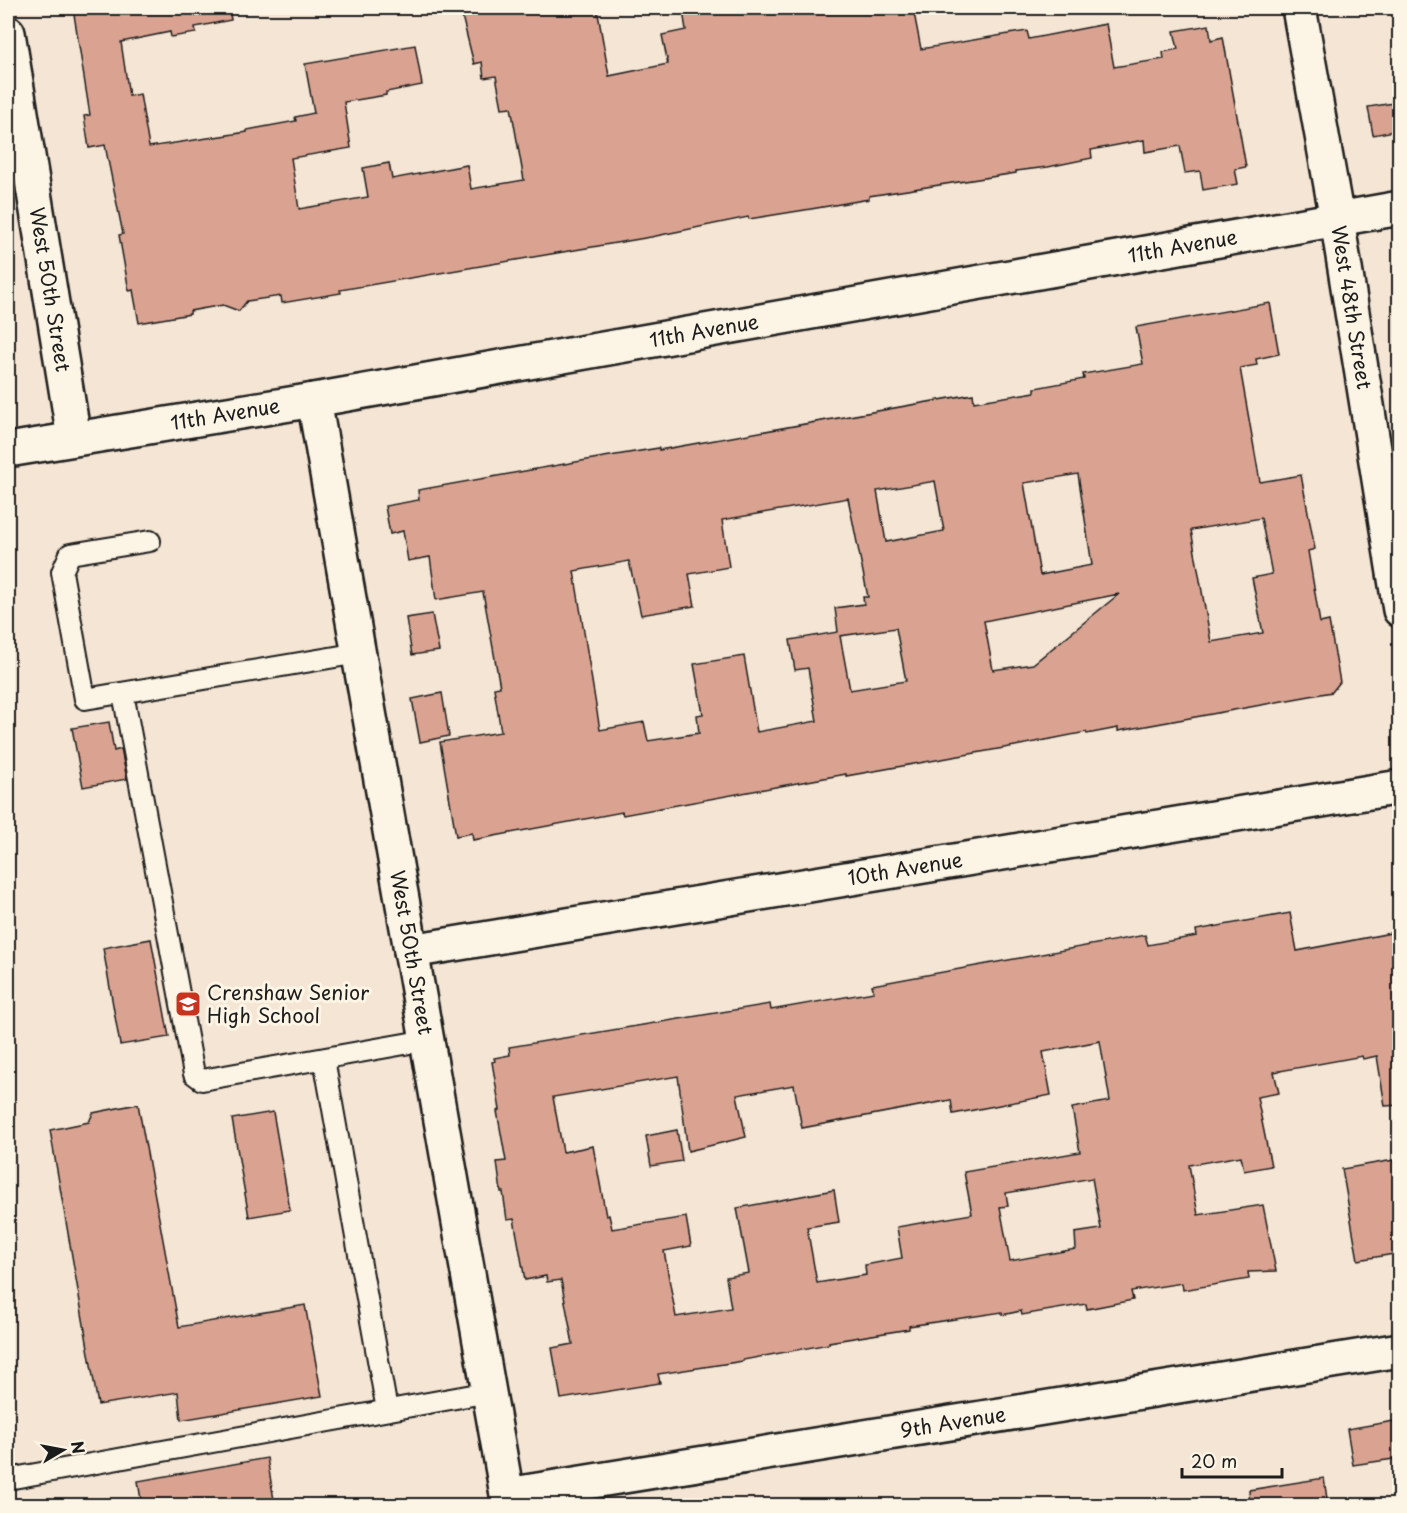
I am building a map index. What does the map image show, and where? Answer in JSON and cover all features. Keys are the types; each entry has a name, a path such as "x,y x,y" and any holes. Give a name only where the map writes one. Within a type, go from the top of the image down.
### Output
{"street":[{"name":"West 48th Street","path":"1299,8 1337,219 1400,610"},
{"name":"West 50th Street","path":"8,33 74,438"},
{"name":"11th Avenue","path":"8,450 314,400 1400,208"},
{"name":"West 50th Street","path":"314,400 508,1500"},
{"name":"10th Avenue","path":"411,951 1400,787"},
{"name":"9th Avenue","path":"508,1500 1400,1350"}],"lane":[{"path":"150,541 70,554 62,572 85,699 359,653"},
{"path":"123,693 194,1074 202,1080 427,1040"},
{"path":"324,1059 387,1410"},
{"path":"8,1479 489,1392"}],"building":[{"path":"73,8 229,8 231,20 195,27 196,33 171,37 170,32 121,42 129,96 140,94 149,147 247,132 247,130 296,121 295,117 314,113 305,64 415,45 422,85 386,92 386,95 344,102 351,148 291,158 299,209 368,197 363,168 389,163 392,179 467,165 471,189 524,180 511,107 502,108 496,76 484,78 482,62 474,64 460,8 597,8 609,76 668,64 662,35 686,30 683,11 703,8 913,8 921,49 1027,31 1029,39 1106,24 1114,67 1164,59 1163,52 1178,49 1174,31 1209,25 1211,40 1223,37 1246,167 1235,169 1238,184 1203,190 1200,171 1185,173 1180,146 1145,152 1144,140 1091,150 1092,158 1016,171 1016,173 869,196 869,199 811,209 749,219 748,217 651,237 340,290 341,293 282,303 281,296 247,301 239,311 223,305 190,311 190,314 139,323 133,290 129,291 119,235 123,234 105,145 89,148 84,116 90,115"},
{"path":"1400,102 1400,130 1373,135 1368,107"},
{"path":"1270,303 1279,354 1256,359 1257,365 1240,368 1260,482 1301,475 1315,549 1308,551 1320,623 1329,621 1340,682 1332,692 1118,731 1118,728 1087,734 1086,732 473,840 472,833 456,836 440,742 501,732 494,688 500,687 483,592 436,600 430,557 408,561 403,531 390,534 385,506 419,500 418,490 604,457 659,448 659,450 973,394 974,402 1035,392 1035,388 1084,379 1083,374 1143,364 1136,327","holes":["1078,474 1092,565 1040,575 1024,483","935,481 944,531 886,542 877,491","848,498 868,597 863,597 864,604 835,608 838,632 790,640 795,670 808,668 817,721 757,732 744,656 694,664 703,714 697,715 699,733 648,741 644,722 600,730 574,571 629,561 641,615 695,606 689,574 729,567 722,520","1261,518 1272,574 1252,578 1263,633 1211,642 1191,530","1119,594 1033,664 993,670 984,621","896,628 906,681 850,690 840,636"]},
{"path":"432,614 439,651 412,655 406,618"},
{"path":"442,693 449,736 420,742 412,699"},
{"path":"109,722 114,751 121,749 127,779 83,787 72,728"},
{"path":"1290,913 1297,951 1391,933 1400,977 1400,1105 1385,1106 1377,1056 1363,1059 1362,1056 1274,1072 1279,1093 1257,1097 1271,1166 1244,1171 1241,1156 1189,1165 1198,1215 1263,1205 1276,1271 1248,1272 1249,1279 1183,1290 1182,1283 1131,1291 1133,1300 1087,1309 1086,1304 1022,1315 1021,1311 1002,1315 1002,1312 909,1326 909,1329 829,1342 829,1344 743,1361 658,1374 660,1383 561,1399 552,1348 573,1344 561,1280 547,1282 546,1276 525,1280 514,1219 507,1220 503,1192 501,1192 497,1162 506,1161 497,1111 500,1110 492,1062 495,1061 494,1058 510,1055 509,1047 770,1004 771,1010 874,992 872,985 1145,935 1148,945 1197,936 1196,930","holes":["1100,1041 1110,1101 1072,1108 1080,1152 964,1172 972,1214 897,1227 902,1258 865,1265 866,1275 817,1283 807,1227 839,1222 834,1190 737,1208 749,1273 726,1277 731,1308 676,1317 664,1251 691,1246 686,1217 612,1229 609,1215 606,1216 593,1146 563,1152 553,1097 678,1076 688,1151 746,1137 737,1095 794,1085 802,1128 951,1100 953,1114 1051,1095 1043,1052","1092,1178 1101,1229 1075,1233 1076,1249 1010,1261 1000,1207 1008,1206 1006,1193"]},
{"path":"151,939 169,1037 120,1045 103,948"},
{"path":"138,1104 179,1327 305,1305 322,1396 181,1420 178,1392 98,1405 50,1130 89,1122 93,1113"},
{"path":"273,1112 290,1210 249,1217 232,1119"},
{"path":"677,1130 682,1161 651,1166 646,1136"},
{"path":"1400,1159 1400,1253 1358,1260 1342,1169"},
{"path":"1400,1420 1400,1458 1353,1465 1347,1429"},
{"path":"267,1458 275,1506 142,1506 138,1481"},
{"path":"1324,1478 1328,1506 1250,1506 1249,1490"}],"place":[{"name":"Crenshaw Senior High School","path":"188,1004"}]}
